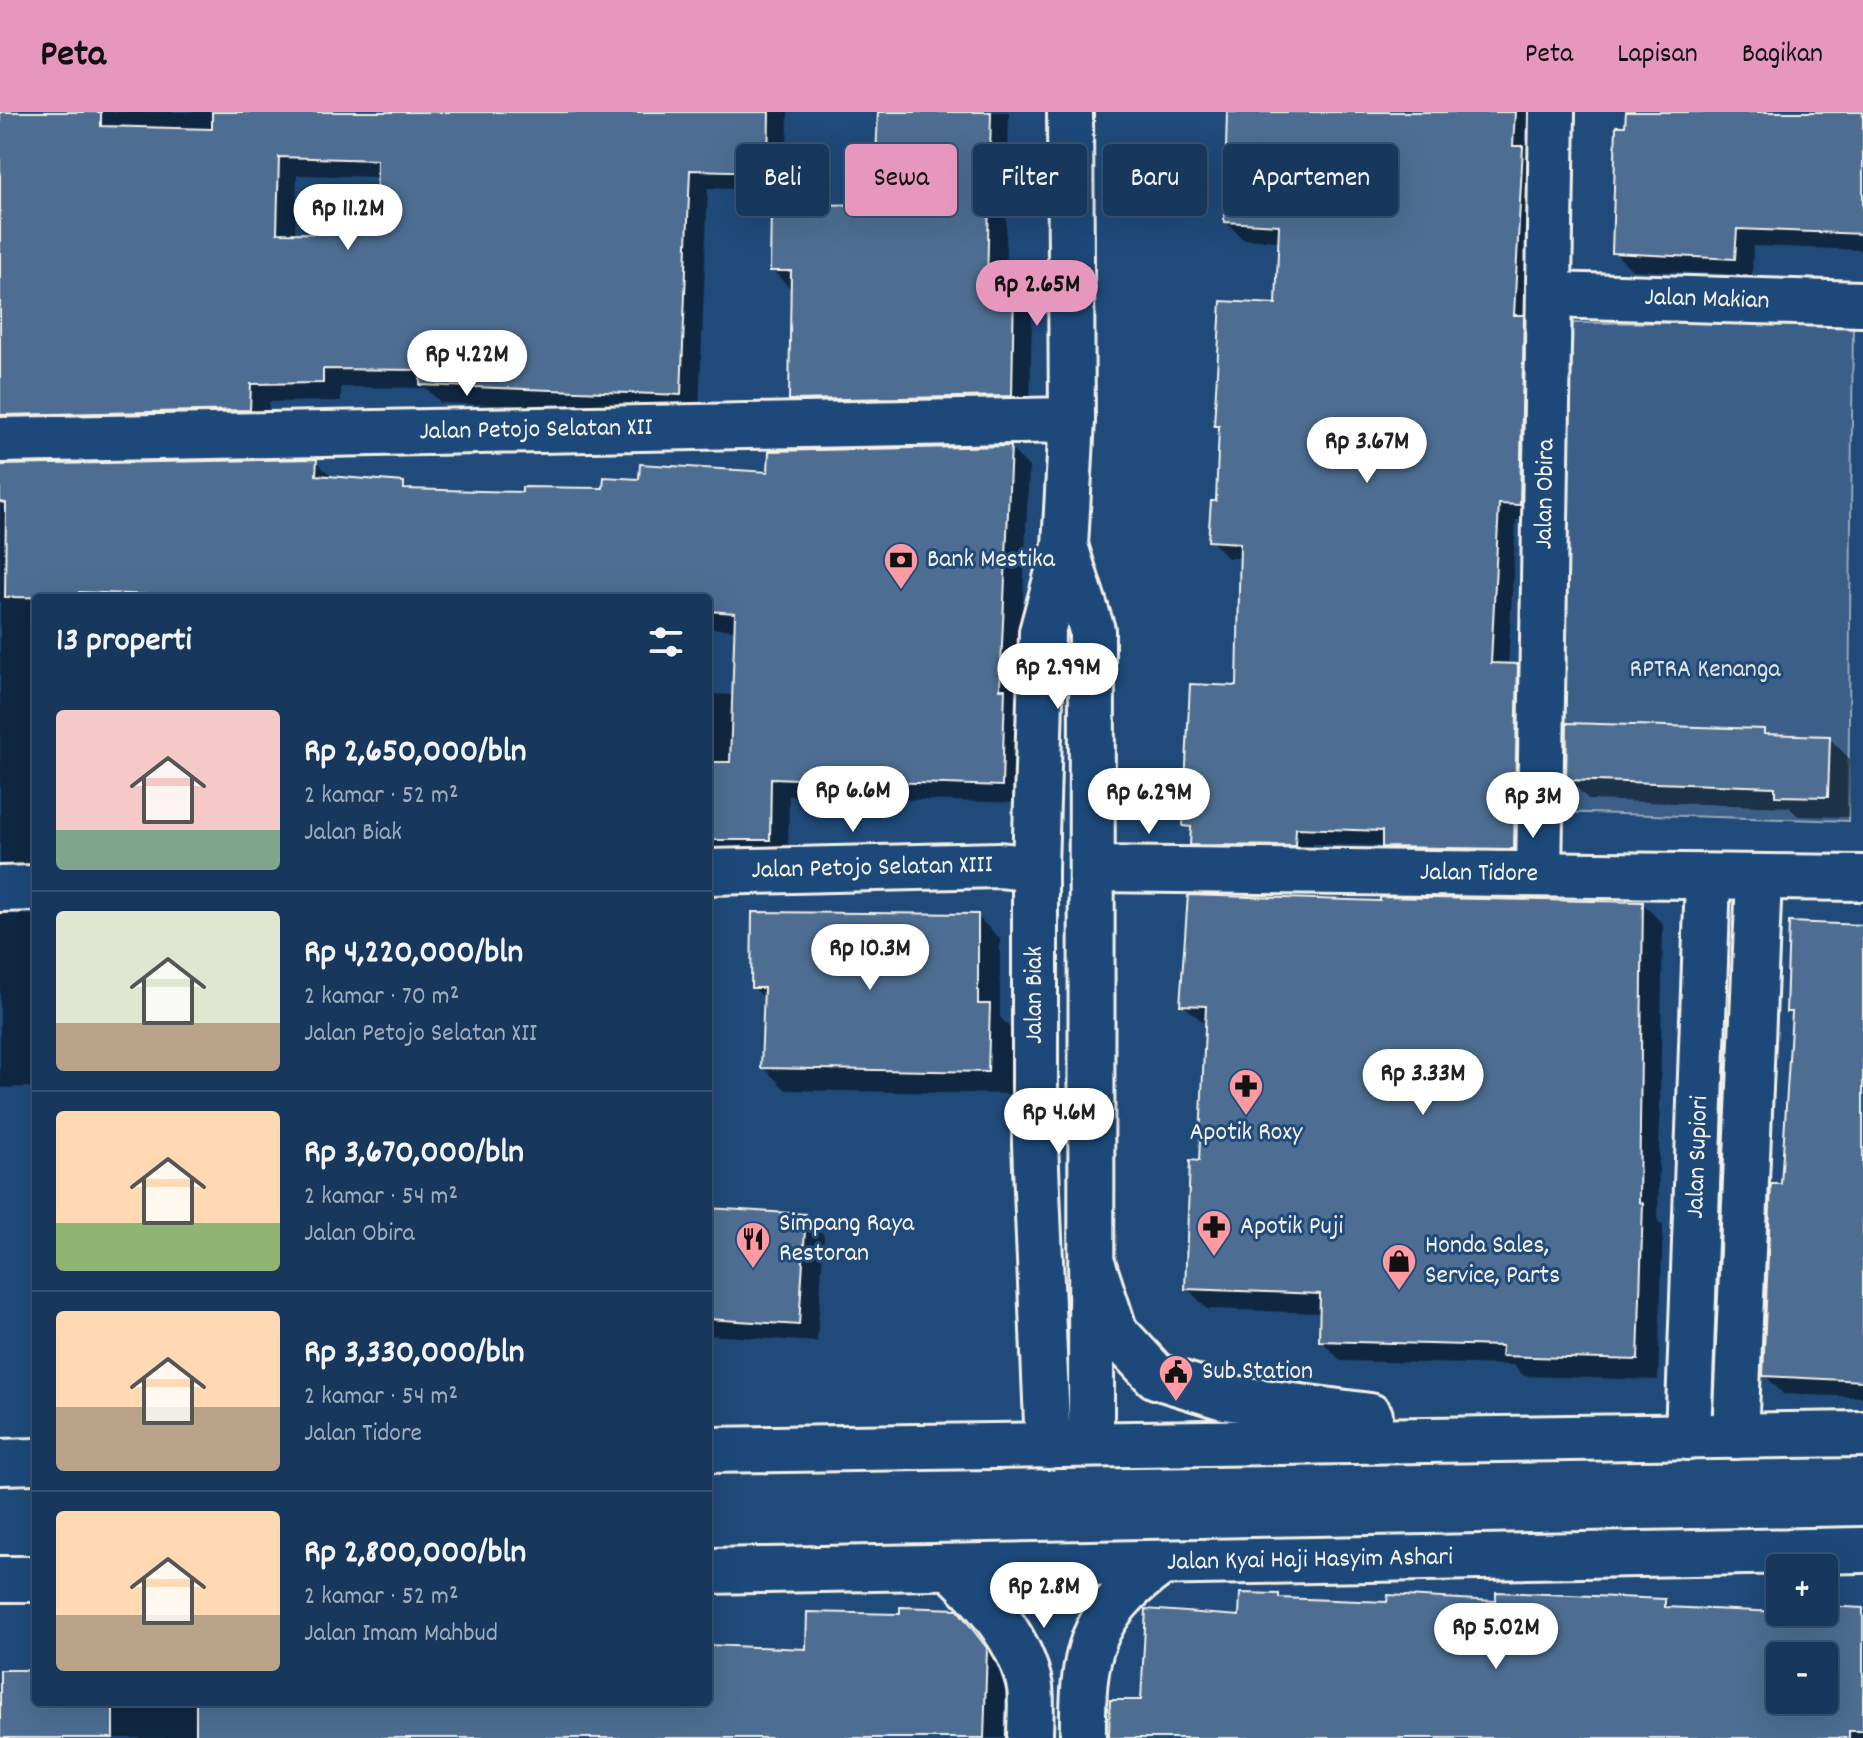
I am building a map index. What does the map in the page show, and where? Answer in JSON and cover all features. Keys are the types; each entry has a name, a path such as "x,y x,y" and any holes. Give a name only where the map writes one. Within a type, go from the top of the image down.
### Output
{"main road":[{"name":"Jalan Biak","path":"1048,1446 1035,1144 1035,869 1042,632 1065,546 1072,420 1070,112"},
{"name":"Jalan Obira","path":"1539,874 1552,112"},
{"name":"Jalan Makian","path":"1549,295 1863,304"},
{"name":"Jalan Petojo Selatan XII","path":"0,440 1072,420"},
{"name":"Jalan Biak","path":"1065,546 1092,630 1091,1444"},
{"name":"Jalan Petojo Selatan XIII","path":"712,872 999,865 1035,869"},
{"name":"Jalan Tidore","path":"1093,869 1708,879 1863,878"},
{"name":"Jalan Supiori","path":"1688,1437 1708,879"},
{"name":"Jalan Supiori","path":"1735,1436 1759,879"},
{"path":"0,889 32,888"},
{"path":"1093,1265 1115,1332 1156,1376 1224,1397 1284,1408 1367,1416 1510,1438"},
{"path":"712,1450 1863,1434"},
{"path":"0,1462 32,1461"},
{"name":"Jalan Kyai Haji Hasyim Ashari","path":"712,1571 1863,1550"},
{"path":"1083,1738 1082,1690 1088,1652 1105,1616 1129,1586 1160,1564"},
{"path":"952,1568 991,1610 1022,1660 1030,1689 1030,1738"},
{"path":"0,1579 32,1579"}],"green space":[{"name":"RPTRA Kenanga","path":"1853,322 1848,821 1555,812 1573,323"}],"building":[{"path":"0,112 101,112 101,126 212,129 212,112 769,112 768,144 736,144 736,171 690,170 681,395 420,385 421,370 323,369 323,383 251,384 250,410 0,415","holes":["279,157 377,160 376,234 277,233"]},
{"path":"878,112 991,112 990,144 973,144 973,216 989,216 987,286 1014,286 1012,396 789,400 791,271 770,271 771,216 829,216 829,205 845,205 845,216 957,216 957,144 877,144"},
{"path":"1227,112 1515,112 1513,146 1523,146 1514,315 1524,315 1520,505 1499,504 1491,663 1518,664 1514,849 1382,847 1382,831 1296,828 1295,846 1190,845 1191,827 1183,826 1190,684 1237,686 1240,543 1208,541 1211,501 1216,501 1219,426 1214,426 1221,301 1276,304 1279,225 1224,222 1224,216 1398,216 1398,144 1226,144"},
{"path":"1626,112 1863,112 1863,234 1737,229 1735,259 1612,253 1616,126 1625,126"},
{"path":"1011,446 1000,689 1005,689 1002,786 771,778 770,840 712,840 712,762 730,762 735,613 712,611 712,594 79,592 5,597 6,503 0,502 0,465 317,459 316,475 404,482 404,489 522,492 522,487 603,488 604,477 639,479 640,464 768,472 769,451"},
{"path":"1567,723 1764,729 1764,734 1830,736 1828,797 1775,796 1775,787 1566,780"},
{"path":"1188,895 1380,901 1380,897 1643,902 1639,1202 1643,1203 1638,1360 1501,1356 1502,1346 1319,1341 1320,1294 1185,1289 1190,1160 1199,1161 1206,1006 1180,1005"},
{"path":"752,912 978,914 978,1004 990,1004 988,1072 761,1068 764,988 751,988"},
{"path":"1789,922 1863,925 1863,1381 1763,1376 1771,1184 1781,1184 1792,1012 1786,1012"},
{"path":"712,1208 806,1214 799,1325 712,1319"},
{"path":"1496,1592 1665,1599 1665,1607 1766,1611 1766,1626 1838,1626 1838,1607 1863,1608 1863,1731 1849,1731 1849,1738 1109,1738 1110,1700 1141,1700 1146,1609 1239,1616 1240,1593 1279,1594 1279,1598 1387,1602 1388,1595 1496,1601"},
{"path":"900,1607 957,1609 987,1648 984,1738 196,1738 196,1706 712,1706 712,1645 806,1649 807,1612 900,1614"},
{"path":"0,1670 32,1670 32,1706 113,1706 113,1738 0,1738"}],"place":[{"name":"Bank Mestika","path":"901,591"},
{"name":"Apotik Roxy","path":"1246,1117"},
{"name":"Apotik Puji","path":"1214,1258"},
{"name":"Simpang Raya Restoran","path":"753,1270"},
{"name":"Honda Sales, Service, Parts","path":"1399,1292"},
{"name":"Sub Station","path":"1176,1403"}]}
